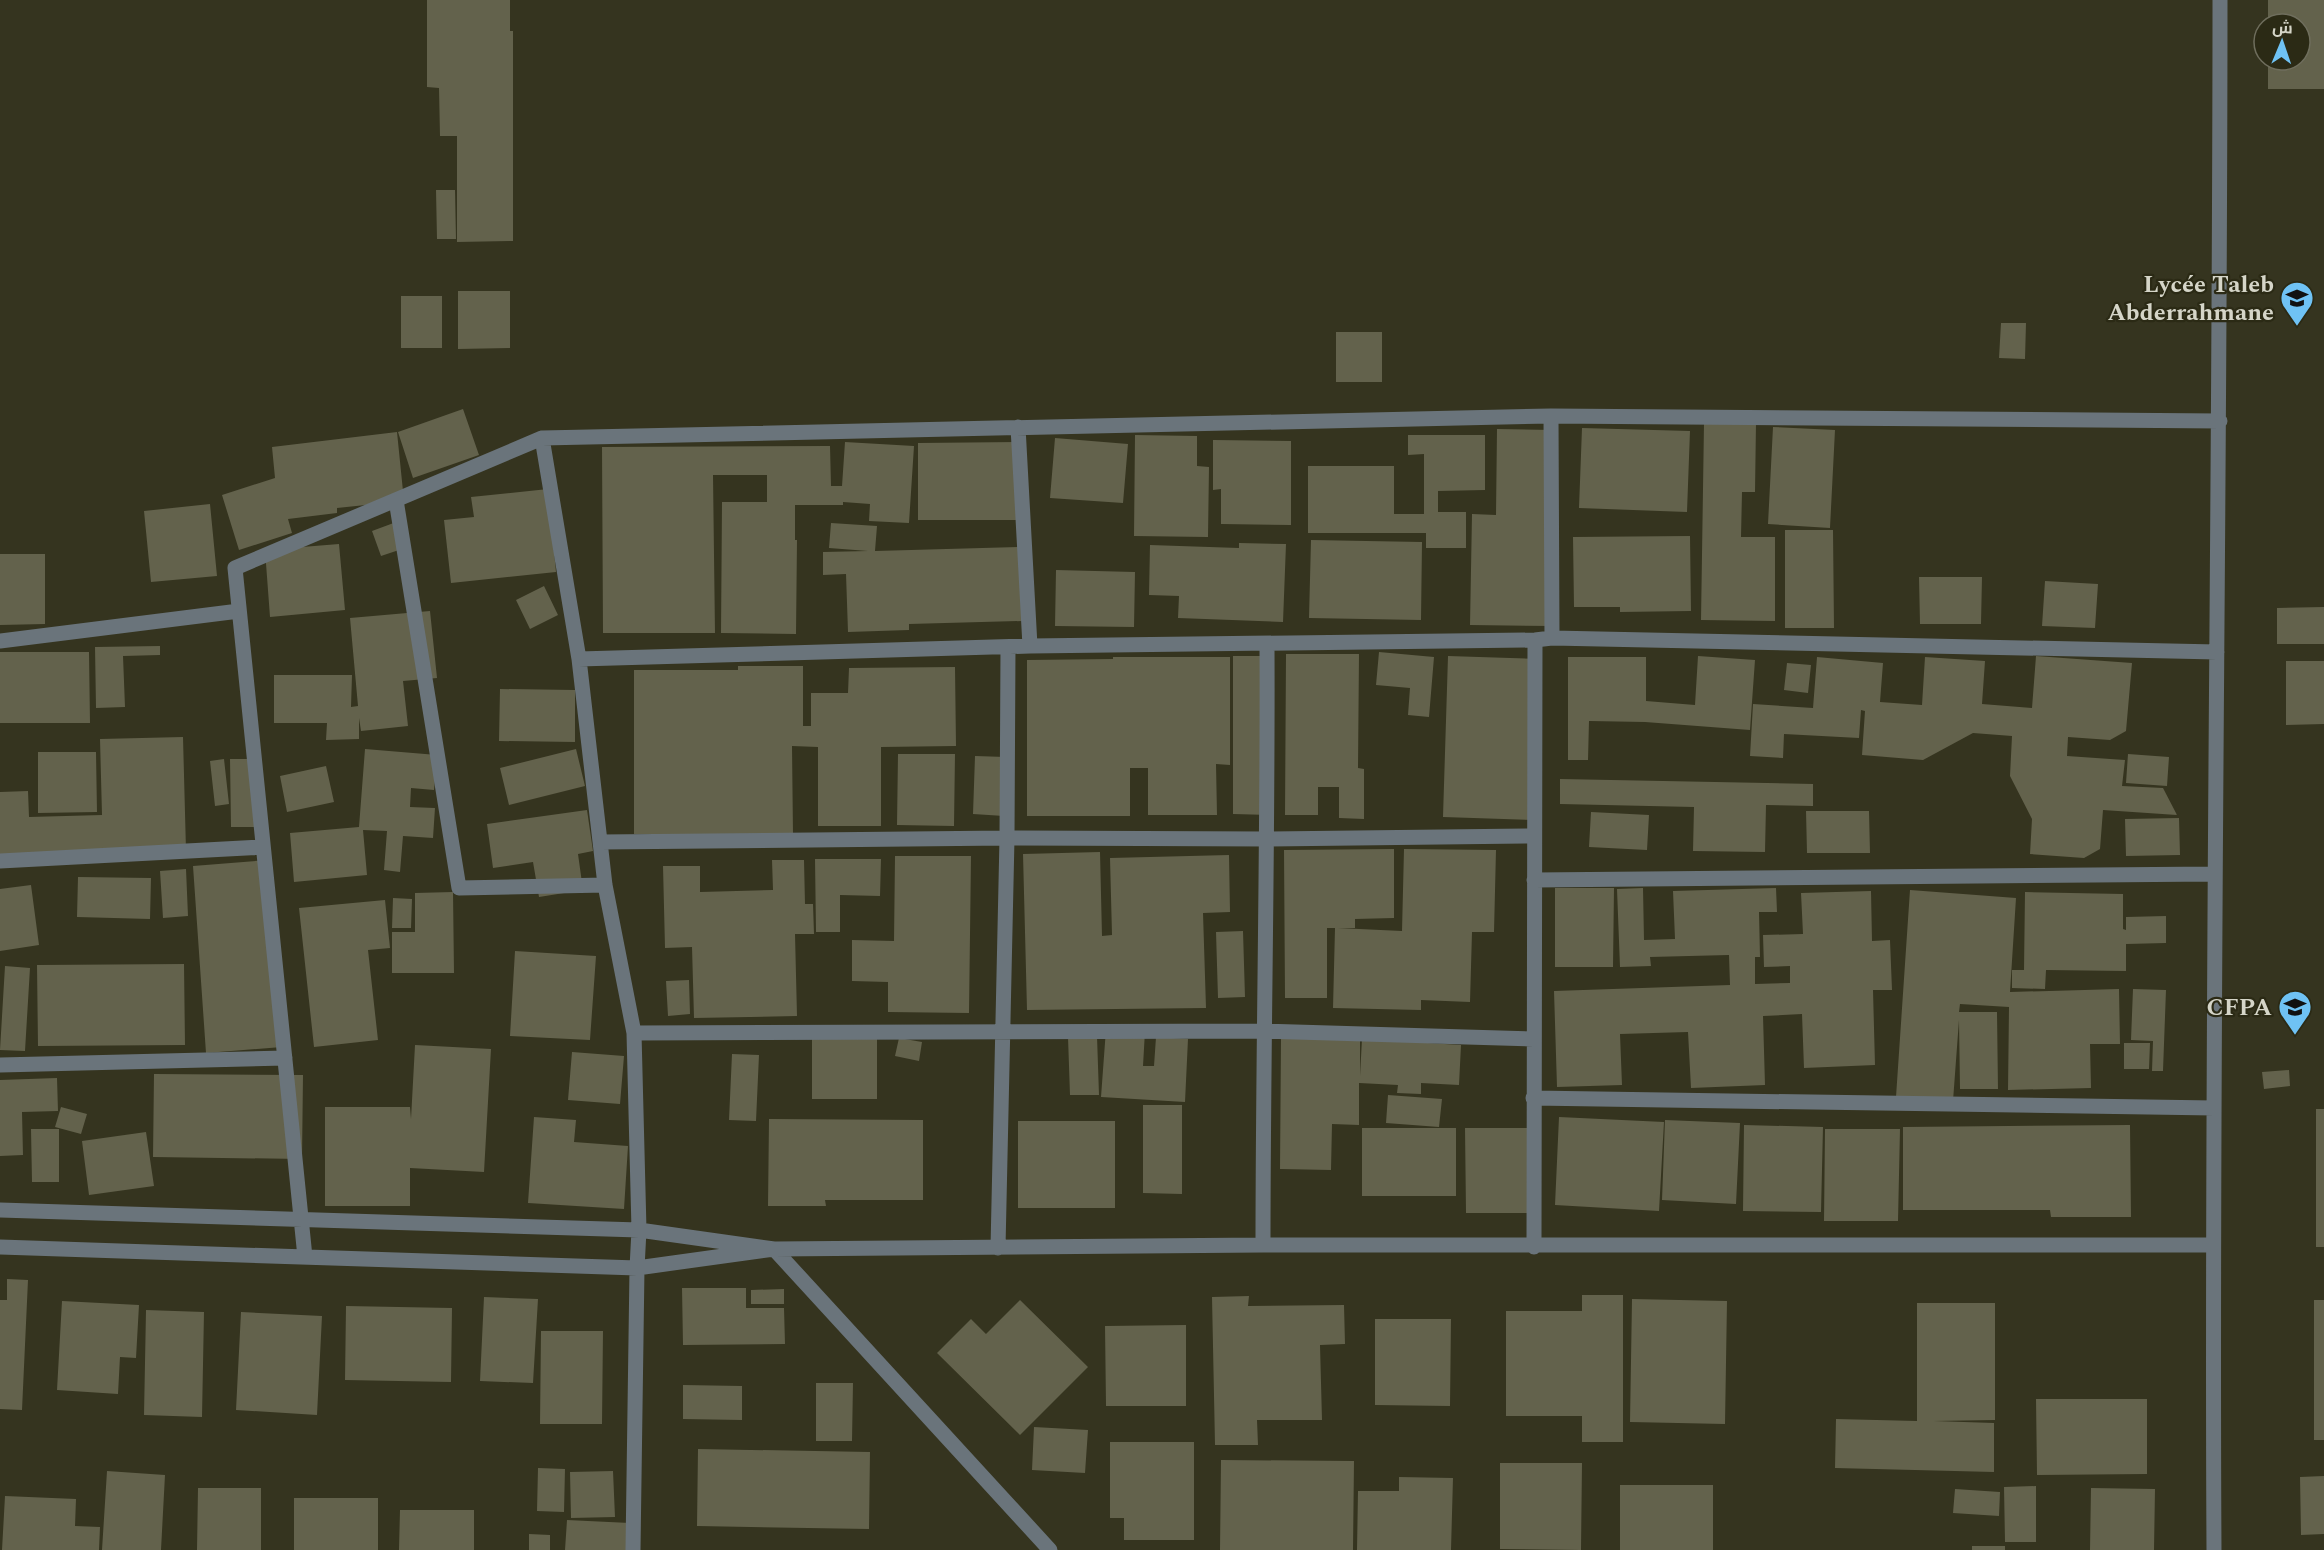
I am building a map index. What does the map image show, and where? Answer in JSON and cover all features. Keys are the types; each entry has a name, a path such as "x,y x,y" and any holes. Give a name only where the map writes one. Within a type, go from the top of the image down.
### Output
{"street":[{"path":"2214,1550 2212,1245 2220,421 2220,0"},
{"path":"305,1257 235,568 542,438 1551,416 2220,421"},
{"path":"1551,416 1552,638"},
{"path":"1018,427 1030,646"},
{"path":"542,438 579,659 605,885 634,1033 639,1230 633,1550"},
{"path":"396,500 459,888 605,885"},
{"path":"0,641 239,611"},
{"path":"579,659 1030,646 1267,645 1552,638 2217,652"},
{"path":"1533,1246 1534,640"},
{"path":"1263,1245 1263,1031 1268,839 1267,645"},
{"path":"999,1248 1007,838 1008,647"},
{"path":"600,842 1534,836"},
{"path":"0,861 263,847"},
{"path":"1534,880 2215,874"},
{"path":"634,1033 1263,1031 1534,1039"},
{"path":"0,1065 285,1058"},
{"path":"1533,1098 2214,1108"},
{"path":"0,1210 639,1230 774,1249 1050,1550"},
{"path":"0,1247 637,1268 774,1249 1263,1245 2212,1245"}],"building":[{"path":"427,0 510,0 510,31 513,31 513,241 457,242 457,136 440,136 439,88 427,87"},
{"path":"2268,0 2324,0 2324,89 2268,89 2268,72 2312,72 2312,12 2268,12"},
{"path":"436,190 455,190 456,239 437,239"},
{"path":"458,291 510,291 510,348 458,349"},
{"path":"401,296 442,296 442,348 401,348"},
{"path":"2001,323 2026,323 2025,359 1999,358"},
{"path":"1336,332 1382,332 1382,382 1336,382"},
{"path":"463,409 479,455 413,478 398,432"},
{"path":"1704,423 1756,423 1755,492 1742,492 1741,537 1775,537 1775,621 1701,620"},
{"path":"1773,427 1835,430 1830,528 1768,524"},
{"path":"1582,428 1690,431 1687,512 1579,508"},
{"path":"1497,429 1552,430 1553,626 1470,625 1472,514 1496,515"},
{"path":"397,432 404,501 337,508 337,513 288,519 292,533 239,550 222,495 275,478 272,447"},
{"path":"1135,435 1197,436 1197,466 1209,467 1208,537 1134,536"},
{"path":"1408,435 1485,435 1485,490 1438,491 1438,512 1466,512 1466,548 1426,548 1426,533 1308,533 1308,466 1394,466 1394,514 1424,514 1424,454 1408,455"},
{"path":"1055,438 1128,444 1123,503 1050,498"},
{"path":"1213,440 1291,441 1291,525 1221,524 1221,489 1213,490"},
{"path":"845,442 914,446 909,523 869,521 870,504 843,502 843,505 795,505 796,634 721,633 722,502 767,502 767,475 713,475 715,633 603,633 602,447 830,446 831,486 842,486"},
{"path":"1024,442 1024,520 918,520 918,443"},
{"path":"548,489 556,572 451,583 444,520 474,517 471,497"},
{"path":"210,504 217,576 151,582 144,511"},
{"path":"399,521 408,547 381,556 372,531"},
{"path":"831,523 877,526 875,551 1019,547 1022,621 909,624 909,630 848,632 846,574 823,575 823,552 868,551 829,548"},
{"path":"1785,530 1833,530 1834,628 1785,628"},
{"path":"1690,536 1691,611 1620,612 1620,607 1574,607 1573,537"},
{"path":"1311,540 1422,542 1421,620 1309,618"},
{"path":"1239,543 1286,544 1283,622 1178,618 1179,596 1149,595 1150,545 1239,548"},
{"path":"339,544 345,610 270,617 265,550"},
{"path":"0,554 45,554 45,624 0,625"},
{"path":"1056,570 1135,572 1134,627 1055,626"},
{"path":"1919,577 1982,577 1981,624 1920,624"},
{"path":"2045,581 2098,584 2095,628 2042,626"},
{"path":"544,586 558,615 530,629 516,600"},
{"path":"2324,607 2324,644 2277,644 2277,608"},
{"path":"430,611 437,678 403,681 408,726 361,731 359,718 359,739 326,740 327,723 274,723 274,675 352,675 351,707 358,706 350,618"},
{"path":"160,646 160,655 123,656 125,707 96,708 95,647"},
{"path":"0,652 89,652 90,723 0,723"},
{"path":"1379,652 1434,657 1429,717 1408,715 1410,688 1376,685"},
{"path":"1286,654 1359,654 1358,768 1364,769 1364,819 1339,818 1339,787 1318,787 1318,815 1285,815"},
{"path":"1233,656 1270,656 1270,815 1233,814"},
{"path":"1448,656 1540,659 1534,820 1443,817"},
{"path":"1698,656 1755,660 1750,730 1645,722 1589,721 1588,760 1568,760 1568,657 1646,657 1646,701 1695,705"},
{"path":"2036,656 2132,663 2126,731 2110,740 2068,737 2067,756 2125,760 2122,786 2163,788 2177,815 2103,810 2100,849 2084,858 2030,854 2032,819 2010,776 2012,736 1973,733 1923,760 1862,755 1865,711 1861,710 1859,738 1784,734 1783,758 1750,756 1753,704 1813,708 1817,657 1883,663 1880,702 1922,705 1925,657 1985,661 1982,704 2032,708"},
{"path":"1113,657 1230,657 1230,765 1216,764 1217,815 1148,815 1148,768 1130,768 1130,816 1027,816 1027,660 1113,659"},
{"path":"2286,661 2324,661 2324,724 2286,725"},
{"path":"1787,663 1811,665 1808,693 1784,690"},
{"path":"738,666 803,666 803,726 811,726 811,693 848,693 849,668 955,667 956,746 881,747 881,826 818,826 818,747 792,746 793,834 634,834 634,670 738,670"},
{"path":"500,689 575,690 575,742 499,741"},
{"path":"183,737 186,850 0,856 0,792 28,791 29,817 102,815 100,739"},
{"path":"365,749 437,755 434,790 411,788 410,807 435,808 433,838 403,836 400,872 384,870 387,831 363,830 367,875 294,882 290,833 359,827"},
{"path":"576,749 585,786 509,805 500,768"},
{"path":"38,752 96,752 97,812 38,813"},
{"path":"898,754 955,754 954,826 897,825"},
{"path":"2128,754 2169,757 2167,786 2126,783"},
{"path":"975,756 1006,757 1004,816 973,814"},
{"path":"224,759 229,804 215,806 210,761"},
{"path":"230,759 261,759 262,827 231,827"},
{"path":"326,766 334,802 287,812 280,776"},
{"path":"1560,779 1813,784 1813,806 1766,805 1765,852 1693,851 1694,807 1560,804"},
{"path":"587,810 593,851 578,854 583,890 539,897 533,862 493,868 487,824"},
{"path":"1806,811 1869,811 1870,853 1807,853"},
{"path":"1591,812 1649,815 1647,850 1589,847"},
{"path":"2179,818 2180,855 2126,856 2125,819"},
{"path":"1394,849 1394,918 1355,919 1355,928 1338,928 1402,931 1404,849 1496,850 1494,932 1472,932 1470,1002 1421,1000 1421,1010 1333,1008 1335,928 1327,928 1327,998 1285,998 1284,850"},
{"path":"1100,852 1102,936 1112,935 1110,858 1229,855 1230,912 1203,913 1206,1008 1027,1010 1023,854"},
{"path":"895,856 971,856 969,1013 888,1012 888,982 852,981 852,940 894,941"},
{"path":"815,859 881,859 880,896 840,895 840,932 816,932"},
{"path":"268,860 282,1047 206,1053 193,866"},
{"path":"772,860 804,860 805,904 813,904 814,934 795,934 797,1016 694,1018 692,947 665,948 663,866 700,866 700,892 773,890"},
{"path":"186,869 188,916 163,918 160,871"},
{"path":"78,877 151,878 150,919 77,917"},
{"path":"31,885 39,945 0,951 0,889"},
{"path":"1555,888 1614,888 1613,967 1555,967"},
{"path":"1643,888 1644,940 1675,939 1673,891 1776,888 1777,912 1759,912 1760,957 1755,957 1755,984 1790,983 1790,966 1764,967 1763,935 1803,934 1801,893 1871,891 1872,941 1890,940 1892,990 1873,990 1875,1065 1804,1068 1802,1014 1763,1016 1765,1085 1691,1088 1688,1032 1620,1034 1622,1085 1557,1087 1554,991 1730,985 1729,955 1650,957 1651,966 1620,967 1617,889"},
{"path":"1910,890 2016,898 2010,992 2119,989 2120,1044 2090,1044 2091,1088 2008,1090 2009,1007 1960,1004 1959,1012 1997,1012 1998,1089 1960,1089 1959,1020 1953,1101 1896,1097"},
{"path":"453,892 454,973 392,973 392,932 415,932 415,893"},
{"path":"2025,892 2123,894 2123,929 2126,930 2126,917 2166,916 2166,943 2126,944 2126,971 2046,970 2045,989 2012,988 2012,970 2024,970"},
{"path":"393,898 412,899 411,928 392,928"},
{"path":"385,900 390,948 368,950 378,1040 314,1047 299,908"},
{"path":"1243,931 1245,997 1218,998 1216,932"},
{"path":"515,951 596,956 590,1040 510,1036"},
{"path":"184,964 185,1045 38,1046 37,965"},
{"path":"5,966 30,968 25,1051 0,1050"},
{"path":"689,980 690,1014 668,1016 666,981"},
{"path":"2133,989 2166,990 2163,1071 2152,1071 2153,1041 2131,1040"},
{"path":"1106,1029 1145,1031 1143,1066 1154,1066 1156,1037 1188,1039 1185,1102 1101,1097"},
{"path":"1097,1036 1099,1095 1070,1095 1068,1037"},
{"path":"812,1037 877,1037 877,1099 812,1099"},
{"path":"899,1038 922,1042 919,1061 895,1056"},
{"path":"1281,1038 1360,1039 1360,1076 1362,1039 1461,1045 1459,1085 1421,1083 1421,1094 1397,1093 1398,1085 1359,1083 1359,1125 1332,1124 1331,1170 1280,1169"},
{"path":"2124,1043 2150,1043 2149,1069 2124,1069"},
{"path":"415,1045 491,1049 484,1172 410,1168 410,1206 325,1206 325,1107 410,1107 411,1119"},
{"path":"572,1052 624,1056 620,1104 568,1100"},
{"path":"732,1054 759,1055 756,1121 729,1120"},
{"path":"2289,1070 2290,1086 2264,1089 2262,1072"},
{"path":"154,1074 303,1075 302,1159 153,1157"},
{"path":"57,1078 58,1111 22,1112 23,1155 0,1156 0,1080"},
{"path":"1388,1095 1442,1099 1439,1127 1386,1123"},
{"path":"1143,1105 1182,1105 1182,1194 1143,1193"},
{"path":"61,1107 87,1114 81,1134 55,1127"},
{"path":"2316,1109 2324,1109 2324,1247 2316,1247"},
{"path":"534,1117 576,1120 574,1142 628,1146 624,1209 528,1203"},
{"path":"1559,1117 1664,1122 1659,1211 1555,1205"},
{"path":"769,1119 923,1120 923,1200 825,1200 826,1206 768,1206"},
{"path":"1665,1120 1740,1123 1736,1204 1662,1200"},
{"path":"1018,1121 1115,1121 1115,1208 1018,1208"},
{"path":"1744,1125 1823,1127 1821,1212 1743,1211"},
{"path":"2130,1125 2131,1217 2051,1217 2050,1210 1903,1210 1903,1127"},
{"path":"1362,1128 1456,1128 1456,1196 1362,1196"},
{"path":"1465,1128 1534,1128 1534,1213 1466,1213"},
{"path":"31,1129 59,1129 59,1182 32,1182"},
{"path":"1825,1129 1900,1129 1898,1221 1824,1221"},
{"path":"146,1132 154,1186 89,1195 82,1141"},
{"path":"7,1279 28,1280 22,1410 0,1409 0,1300 7,1300"},
{"path":"682,1288 746,1288 746,1308 784,1308 785,1344 683,1345"},
{"path":"784,1289 784,1304 751,1304 751,1290"},
{"path":"1582,1295 1623,1295 1623,1442 1582,1442 1582,1416 1506,1416 1506,1311 1582,1311"},
{"path":"1249,1296 1248,1306 1344,1305 1345,1344 1320,1345 1322,1420 1257,1420 1258,1445 1215,1445 1212,1297"},
{"path":"484,1297 538,1299 533,1383 480,1381"},
{"path":"1632,1299 1727,1301 1725,1424 1630,1422"},
{"path":"1020,1300 1088,1367 1020,1435 937,1353 971,1319 986,1334"},
{"path":"2314,1300 2324,1300 2324,1440 2314,1440"},
{"path":"62,1301 139,1305 136,1358 120,1357 118,1394 57,1390"},
{"path":"1917,1303 1995,1303 1995,1420 1934,1421 1994,1423 1994,1472 1835,1468 1836,1419 1917,1421"},
{"path":"346,1306 452,1308 451,1382 345,1380"},
{"path":"146,1310 204,1312 202,1417 144,1415"},
{"path":"241,1312 322,1316 317,1415 236,1410"},
{"path":"1375,1319 1451,1319 1450,1406 1375,1405"},
{"path":"1186,1325 1186,1406 1106,1406 1105,1326"},
{"path":"541,1331 603,1331 602,1424 540,1424"},
{"path":"816,1383 853,1383 852,1441 816,1441"},
{"path":"683,1385 742,1386 742,1420 683,1419"},
{"path":"2036,1399 2147,1399 2147,1474 2037,1475"},
{"path":"1034,1427 1088,1430 1085,1473 1032,1470"},
{"path":"1110,1442 1194,1442 1194,1540 1124,1540 1124,1518 1110,1518"},
{"path":"698,1449 870,1452 869,1529 697,1526"},
{"path":"1221,1460 1354,1461 1353,1550 1220,1550"},
{"path":"1500,1463 1582,1463 1581,1550 1500,1549"},
{"path":"538,1468 565,1469 564,1512 537,1511"},
{"path":"107,1471 165,1475 161,1550 102,1550"},
{"path":"613,1471 615,1517 571,1518 570,1472"},
{"path":"2324,1476 2324,1534 2301,1535 2300,1477"},
{"path":"1399,1477 1453,1478 1451,1550 1357,1550 1358,1491 1399,1491"},
{"path":"1620,1485 1713,1485 1713,1550 1620,1550"},
{"path":"2036,1486 2036,1542 2005,1542 2004,1487"},
{"path":"198,1488 261,1488 261,1550 197,1550"},
{"path":"2091,1488 2155,1489 2154,1550 2090,1550"},
{"path":"1955,1489 2000,1492 1999,1516 1953,1513"},
{"path":"5,1496 76,1499 75,1526 100,1527 99,1550 2,1550"},
{"path":"294,1498 378,1498 378,1550 294,1550"},
{"path":"400,1510 474,1510 474,1550 399,1550"},
{"path":"567,1520 630,1523 629,1550 565,1550"},
{"path":"529,1534 550,1535 550,1550 529,1550"},
{"path":"1972,1546 2005,1546 2005,1550 1972,1550"}],"place":[{"name":"Lycée Taleb Abderrahmane","path":"2297,327"},
{"name":"CFPA","path":"2295,1036"}]}
